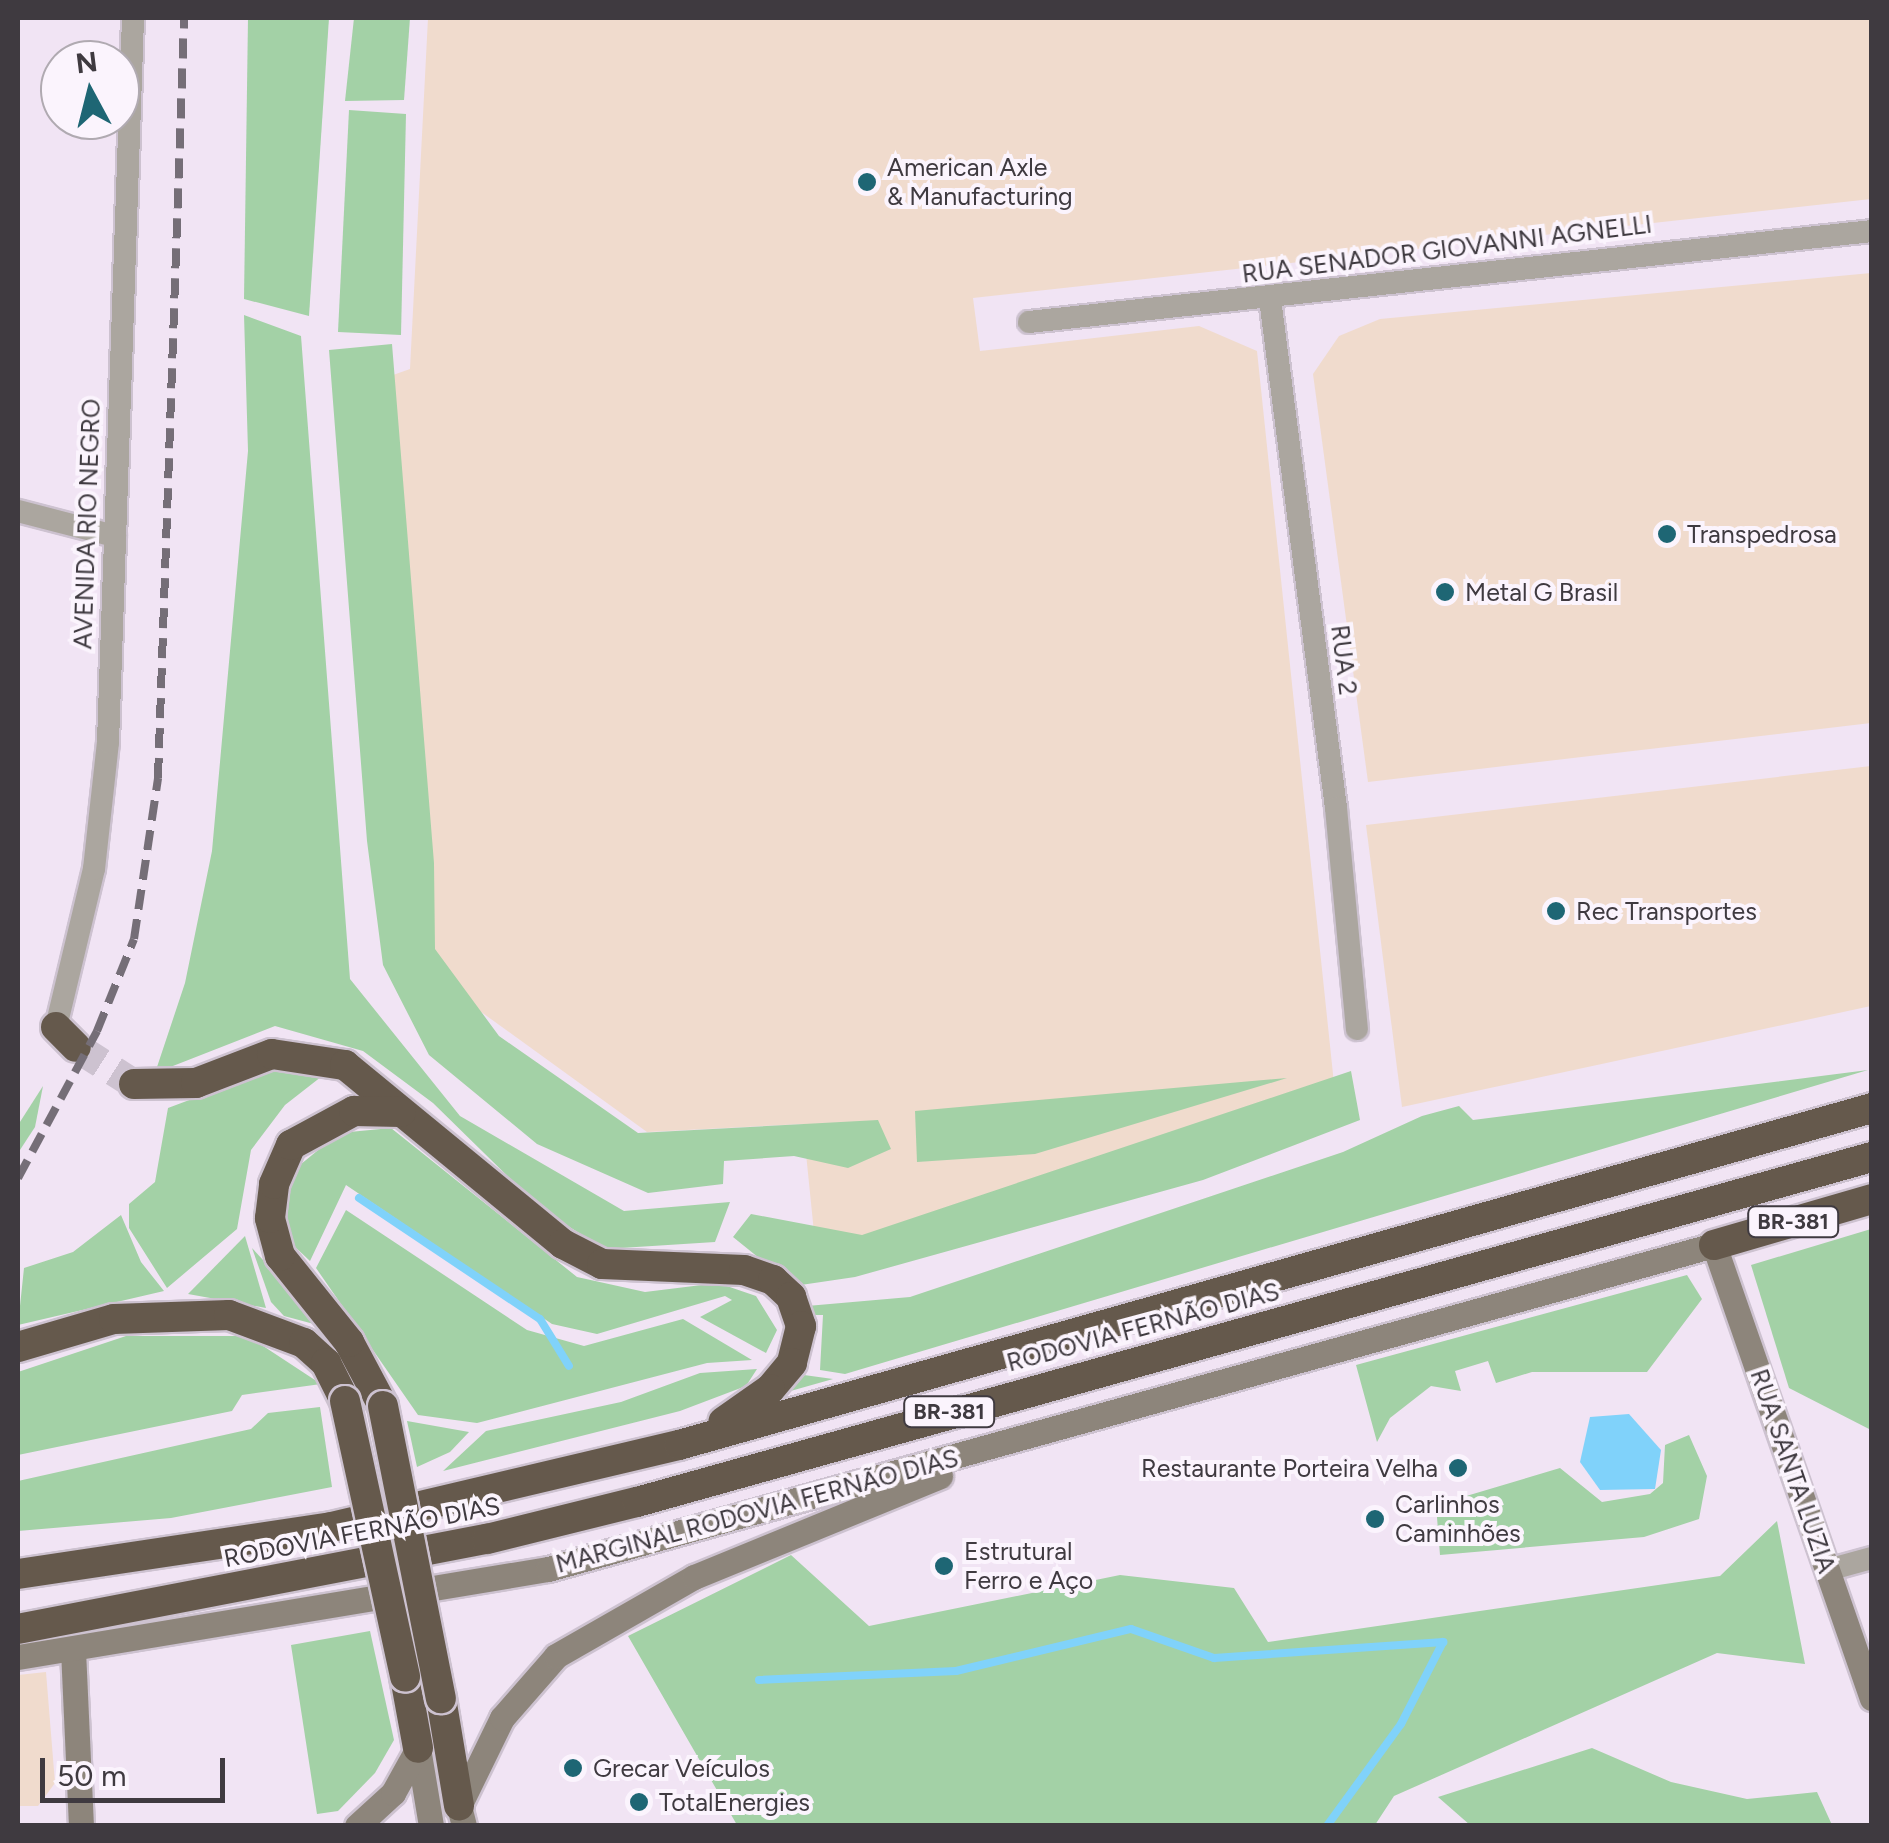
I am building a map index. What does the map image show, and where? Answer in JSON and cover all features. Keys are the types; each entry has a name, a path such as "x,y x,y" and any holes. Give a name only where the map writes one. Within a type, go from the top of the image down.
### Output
{"highway":[{"path":"134,1084 196,1083 272,1054 310,1055 345,1065 563,1244 602,1264 744,1270 773,1280 791,1297 800,1326 792,1363 739,1414 680,1444"},
{"path":"1756,1140 1872,1086"},
{"name":"RODOVIA FERNÃO DIAS","path":"26,1570 332,1526 680,1444 1872,1108"},
{"path":"401,1112 354,1111 291,1145 274,1184 270,1218 280,1256 349,1342 383,1406 461,1816"},
{"name":"RODOVIA FERNÃO DIAS","path":"18,1628 486,1539 637,1502 1872,1157"},
{"name":"BR-381","path":"1714,1244 1872,1199"},
{"path":"18,1347 114,1319 229,1315 304,1342 326,1363 345,1401 418,1748"}],"main road":[{"name":"MARGINAL RODOVIA FERNÃO DIAS","path":"18,1657 548,1568 1056,1430 1714,1244"},
{"name":"RUA SANTA LUZIA","path":"1714,1244 1872,1698"},
{"path":"461,1816 502,1718 556,1656 694,1576 1056,1430"},
{"path":"73,1650 81,1826"},
{"path":"360,1824 393,1793 418,1748"},
{"path":"418,1748 431,1826"}],"street":[{"name":"AVENIDA RIO NEGRO","path":"66,1037 94,869 108,742 133,18"},
{"name":"RUA SENADOR GIOVANNI AGNELLI","path":"1029,322 1270,300 1872,231"},
{"name":"RUA 2","path":"1270,300 1336,808 1357,1030"},
{"path":"18,510 115,536"},
{"path":"1828,1570 1872,1558"}],"shaded area":[{"path":"428,18 1871,18 1871,199 973,298 980,351 1199,326 1257,351 1335,1093 817,1262 803,1124 647,1132 455,993 426,946 379,380 410,369"},
{"path":"1871,273 1871,723 1368,782 1313,374 1339,336 1380,319"},
{"path":"1871,766 1871,1006 1402,1107 1366,825"},
{"path":"46,1672 55,1783 38,1806 18,1806 18,1675"}],"green space":[{"path":"248,18 329,18 309,316 244,299"},
{"path":"354,18 410,18 404,100 345,101"},
{"path":"349,110 406,114 401,335 338,332"},
{"path":"244,315 301,336 350,979 460,1116 624,1211 730,1202 715,1242 605,1249 542,1210 433,1103 363,1051 275,1026 155,1073 185,983 212,851 248,451"},
{"path":"392,344 434,863 435,949 499,1036 638,1133 878,1120 891,1149 848,1168 794,1156 724,1161 723,1184 648,1193 537,1144 429,1055 383,965 367,841 329,350"},
{"path":"283,1065 326,1073 285,1105 251,1150 237,1229 167,1288 129,1228 129,1204 155,1182 168,1108"},
{"path":"1868,1070 845,1374 820,1370 823,1315 814,1315 804,1375 833,1379 780,1394 807,1306 910,1297 1343,1152 1422,1116 1459,1106 1473,1120"},
{"path":"1351,1071 1360,1120 1203,1180 855,1277 794,1286 733,1237 751,1214 862,1235"},
{"path":"1287,1078 1035,1154 917,1162 915,1111"},
{"path":"43,1086 35,1127 18,1153 18,1125"},
{"path":"391,1128 577,1277 645,1292 718,1283 756,1296 777,1330 766,1353 700,1317 732,1300 725,1296 597,1334 552,1324 346,1185 310,1261 294,1246 283,1207 295,1169 339,1133"},
{"path":"346,1210 527,1330 584,1346 683,1319 752,1360 707,1363 477,1423 418,1415 316,1268"},
{"path":"121,1215 141,1262 164,1291 18,1325 24,1268 73,1252"},
{"path":"1872,1229 1871,1430 1789,1388 1751,1265"},
{"path":"245,1236 266,1308 188,1294"},
{"path":"252,1248 325,1327 284,1316 271,1302"},
{"path":"1687,1275 1702,1299 1647,1372 1532,1372 1496,1383 1488,1361 1455,1371 1461,1391 1431,1386 1390,1418 1377,1442 1356,1365"},
{"path":"126,1336 248,1336 321,1384 242,1395 232,1411 18,1455 18,1372"},
{"path":"757,1369 746,1386 680,1411 443,1471 486,1431 621,1402 700,1373"},
{"path":"320,1407 332,1487 171,1518 18,1531 18,1481 251,1429 268,1413"},
{"path":"407,1421 469,1432 450,1452 417,1467"},
{"path":"1689,1435 1707,1476 1699,1519 1644,1537 1440,1555 1436,1505 1560,1468 1602,1502 1650,1494 1663,1483 1665,1445"},
{"path":"1777,1521 1805,1664 1717,1653 1394,1796 1375,1825 737,1825 628,1636 791,1555 869,1626 1120,1575 1234,1588 1268,1642 1720,1576"},
{"path":"370,1631 394,1740 375,1773 338,1811 317,1814 291,1645"},
{"path":"1592,1748 1671,1782 1747,1799 1817,1792 1832,1825 1470,1825 1438,1797"}],"water":[{"path":"1629,1414 1661,1450 1655,1489 1600,1490 1580,1462 1590,1417"}],"waterway":[{"path":"359,1198 540,1319 569,1366"},
{"path":"759,1680 956,1671 1131,1629 1214,1658 1443,1642 1401,1724 1327,1826"}],"tunnel":[{"path":"76,1047 134,1084"}],"railway":[{"path":"18,1178 97,1031 134,939 158,778 184,18"}],"place":[{"name":"American Axle & Manufacturing","path":"867,182"},
{"name":"Transpedrosa","path":"1667,534"},
{"name":"Metal G Brasil","path":"1445,592"},
{"name":"Rec Transportes","path":"1556,911"},
{"name":"Restaurante Porteira Velha","path":"1458,1468"},
{"name":"Carlinhos Caminhões","path":"1375,1519"},
{"name":"Estrutural Ferro e Aço","path":"944,1566"},
{"name":"Grecar Veículos","path":"573,1768"},
{"name":"TotalEnergies","path":"639,1802"}]}
